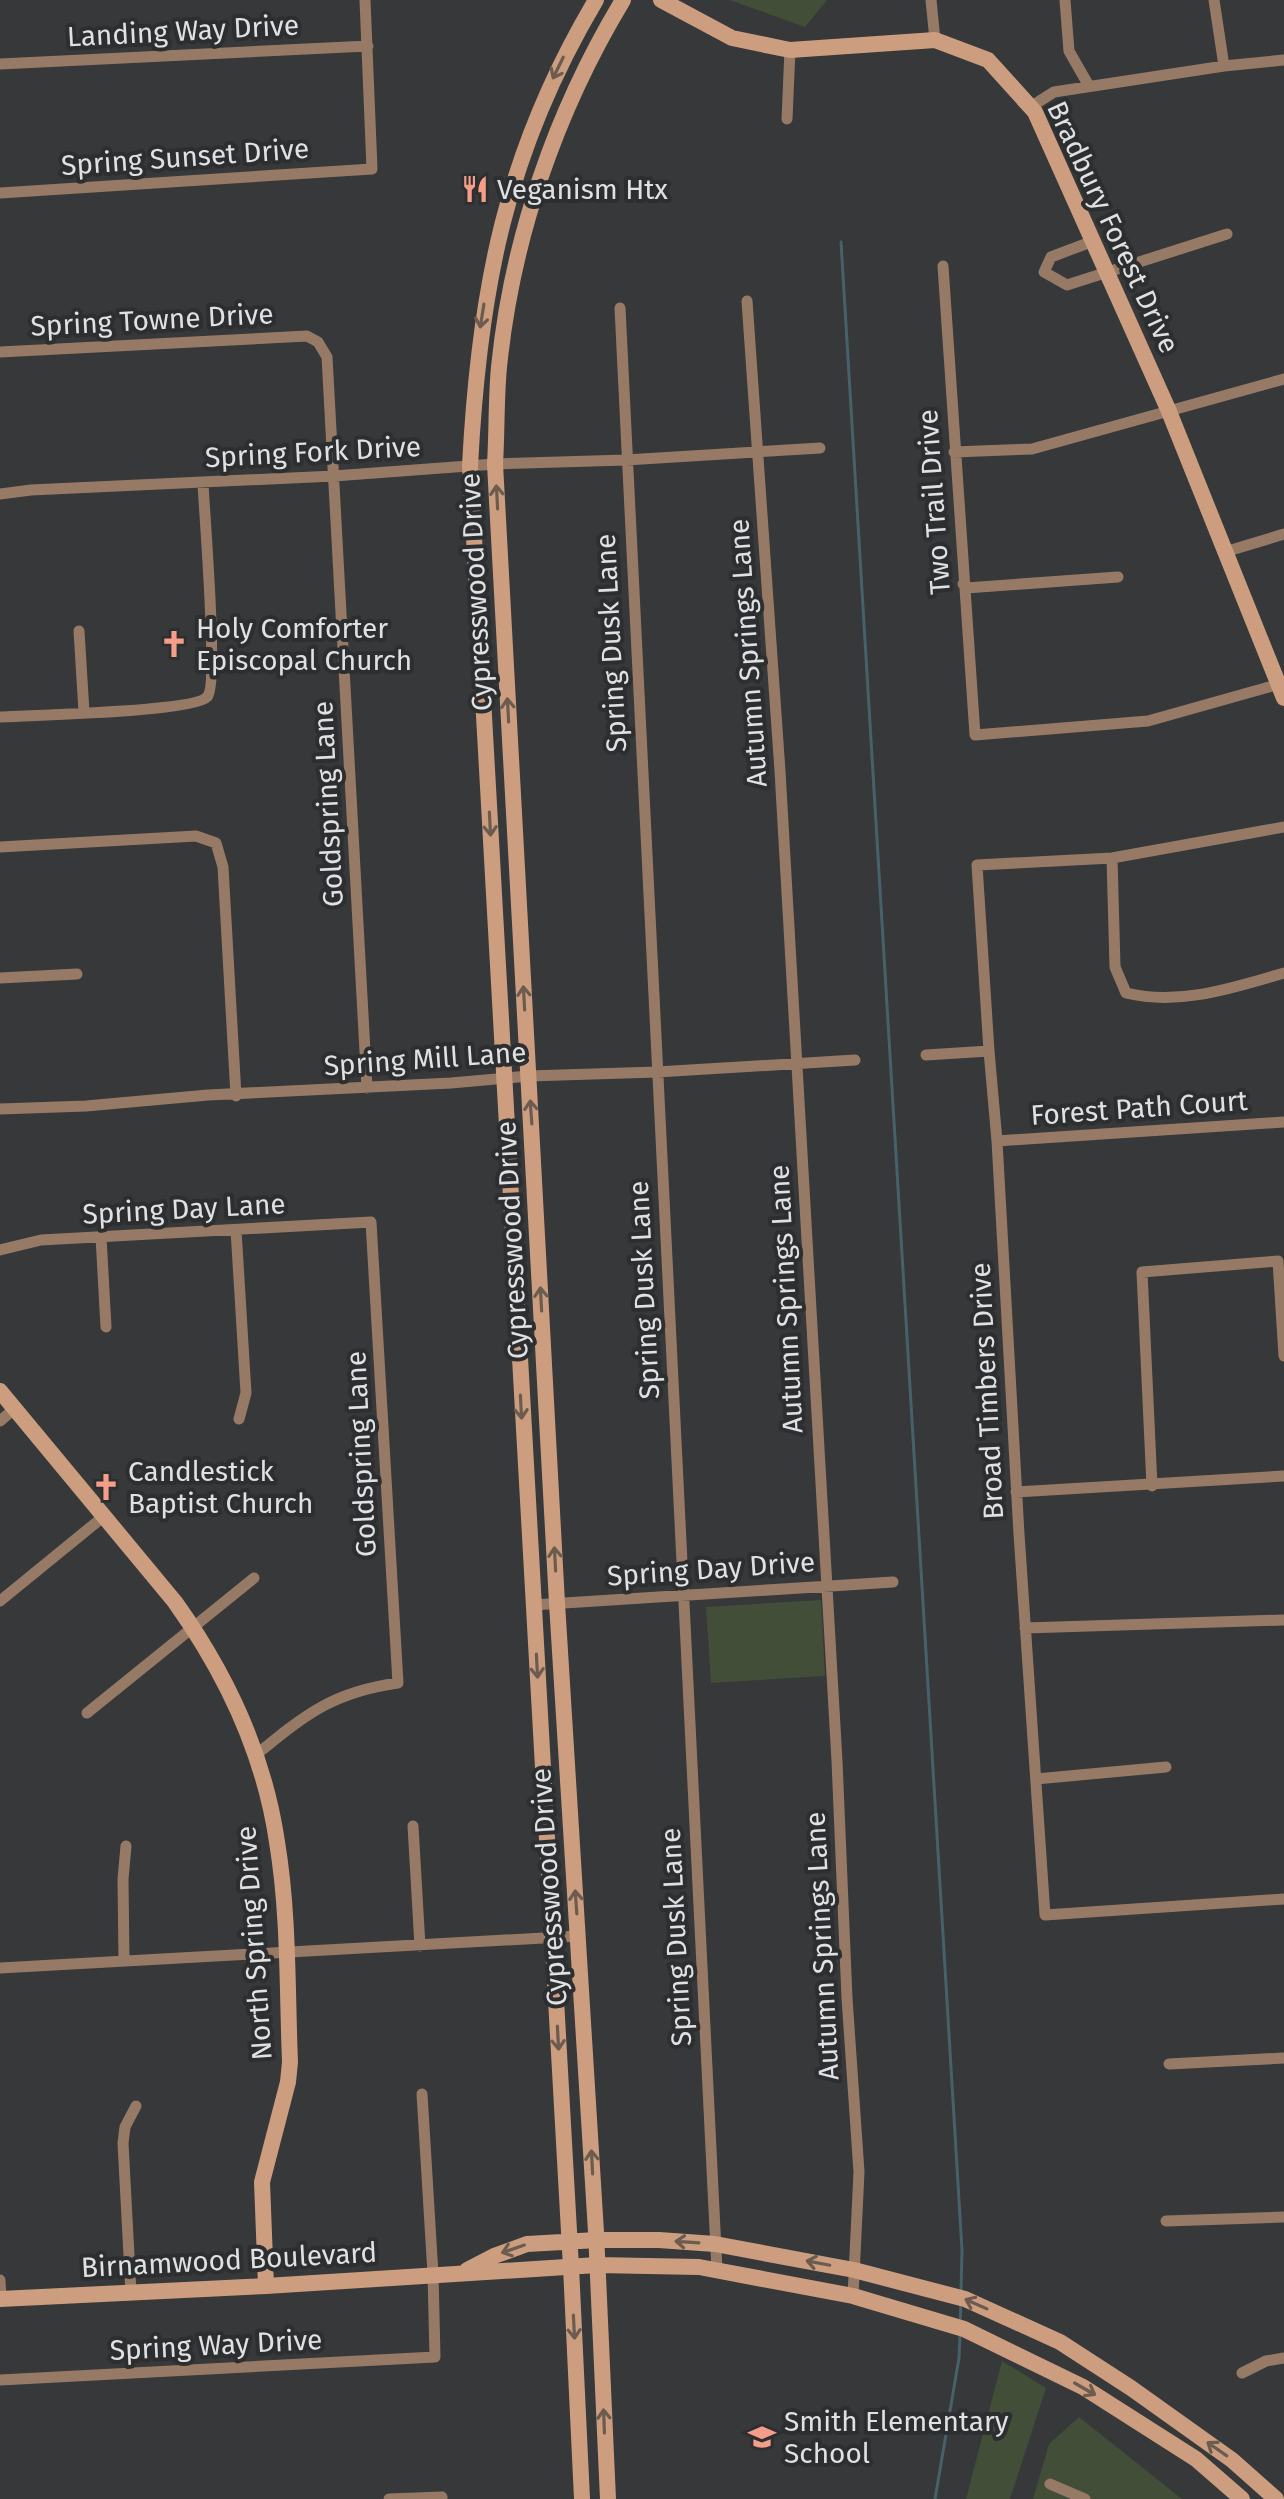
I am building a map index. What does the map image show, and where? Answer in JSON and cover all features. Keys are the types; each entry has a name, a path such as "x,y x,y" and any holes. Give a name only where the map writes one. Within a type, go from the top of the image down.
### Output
{"main road":[{"name":"Cypresswood Drive","path":"582,2499 470,466 480,332 506,206 536,117 566,52 596,0"},
{"name":"Cypresswood Drive","path":"608,2499 597,2240 557,1603 495,464 499,368 509,298 530,212 573,94 623,0"},
{"name":"Bradbury Forest Drive","path":"661,0 732,38 790,50 935,40 988,60 1035,112 1168,409 1282,689"},
{"path":"506,206 530,212"},
{"path":"486,762 511,762"},
{"path":"517,1342 543,1339"},
{"name":"North Spring Drive","path":"0,1391 193,1628 231,1691 256,1755 278,1842 290,2062 288,2082 262,2182 266,2286"},
{"name":"Birnamwood Boulevard","path":"461,2273 527,2244 597,2240 715,2244 854,2270 922,2287 965,2299 1060,2342 1232,2460 1276,2499"},
{"name":"Birnamwood Boulevard","path":"0,2299 597,2265 699,2267 853,2296 964,2329 1083,2387 1196,2459 1242,2499"},
{"path":"580,2454 605,2453"}],"street":[{"path":"365,0 368,46"},
{"path":"931,0 935,40"},
{"path":"1065,0 1069,51 1089,86"},
{"path":"1214,0 1224,66"},
{"name":"Landing Way Drive","path":"0,64 368,46"},
{"name":"Spring Sunset Drive","path":"0,193 372,169 368,46"},
{"path":"787,119 790,50"},
{"path":"1035,112 1035,104 1054,92 1284,60"},
{"path":"1096,244 1088,243 1051,257 1044,272 1067,285 1227,234"},
{"name":"Two Trail Drive","path":"943,266 975,735 1148,721 1282,689"},
{"name":"Autumn Springs Lane","path":"747,301 759,452 828,1586 847,1998 859,2172 853,2296"},
{"name":"Spring Dusk Lane","path":"620,308 717,2270"},
{"name":"Spring Towne Drive","path":"0,352 307,336"},
{"name":"Goldspring Lane","path":"307,336 318,342 327,357 367,1088"},
{"path":"954,452 1032,449 1284,379"},
{"name":"Spring Fork Drive","path":"0,494 820,448"},
{"path":"0,717 197,703 207,697 212,680 203,483"},
{"path":"1226,556 1228,551 1284,534"},
{"path":"963,584 966,588 1118,577"},
{"path":"79,631 84,712"},
{"path":"1284,827 1112,858 1115,967 1126,993 1150,999 1209,994 1284,973"},
{"path":"0,847 196,836 216,843 223,867 236,1096"},
{"name":"Broad Timbers Drive","path":"1112,858 977,865 1045,1915 1284,1899"},
{"path":"0,978 77,974"},
{"path":"926,1055 989,1051"},
{"name":"Spring Mill Lane","path":"0,1109 86,1106 208,1095 236,1096 503,1077 657,1072 855,1060"},
{"name":"Forest Path Court","path":"997,1141 1284,1122"},
{"name":"Goldspring Lane","path":"256,1755 303,1716 324,1704 357,1690 398,1683 371,1222"},
{"name":"Spring Day Lane","path":"0,1250 41,1240 371,1222"},
{"path":"236,1230 246,1393 239,1419"},
{"path":"101,1237 106,1327"},
{"path":"1152,1486 1142,1272 1278,1261 1284,1356"},
{"path":"0,1421 14,1409"},
{"path":"1016,1492 1284,1476"},
{"path":"0,1601 103,1517"},
{"path":"87,1713 254,1578"},
{"name":"Spring Day Drive","path":"533,1605 893,1582"},
{"path":"1025,1628 1284,1620"},
{"path":"1036,1779 1166,1767"},
{"path":"413,1826 420,1946"},
{"path":"124,1961 123,1879 126,1846"},
{"path":"0,1968 579,1936"},
{"path":"1169,2064 1284,2058"},
{"path":"422,2094 433,2274"},
{"path":"131,2293 123,2143 125,2127 136,2106"},
{"path":"1166,2221 1284,2217"},
{"name":"Spring Way Drive","path":"0,2380 435,2357 433,2274"},
{"path":"0,2280 0,2299"},
{"path":"1242,2373 1266,2361 1284,2358"},
{"path":"1050,2484 1085,2499"},
{"path":"389,2499 442,2498"}],"green space":[{"path":"730,0 827,0 805,27"},
{"path":"821,1600 825,1676 711,1683 706,1607"},
{"path":"1002,2361 1046,2388 1010,2499 966,2499"},
{"path":"1079,2417 1182,2499 1033,2499 1049,2444"}],"waterway":[{"path":"841,242 962,2250 961,2291"},
{"path":"960,2323 961,2302"},
{"path":"935,2499 959,2358 960,2334"}],"place":[{"name":"Veganism Htx","path":"475,189"},
{"name":"Holy Comforter Episcopal Church","path":"174,644"},
{"name":"Candlestick Baptist Church","path":"106,1487"},
{"name":"Smith Elementary School","path":"762,2437"}]}
